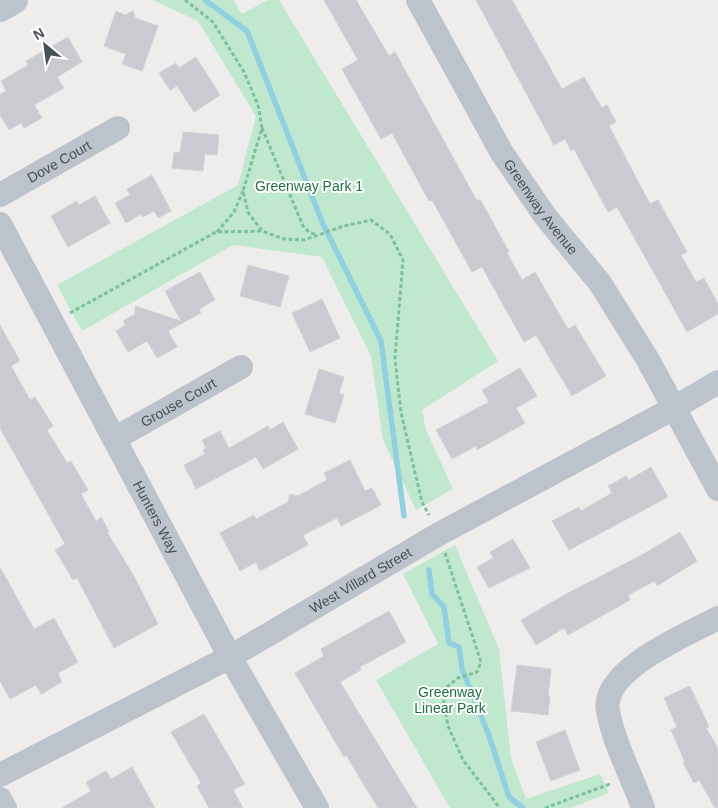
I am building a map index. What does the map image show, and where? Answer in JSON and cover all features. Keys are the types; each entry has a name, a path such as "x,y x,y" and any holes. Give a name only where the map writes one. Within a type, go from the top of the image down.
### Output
{"main road":[{"path":"0,8 14,0"}],"street":[{"name":"Greenway Avenue","path":"418,0 502,153 545,216 600,283 648,360 718,489"},
{"name":"Dove Court","path":"0,195 118,128"},
{"name":"Hunters Way","path":"0,224 230,657 318,808"},
{"name":"Grouse Court","path":"114,438 242,367"},
{"name":"West Villard Street","path":"0,775 230,657 439,534 674,408 718,382"},
{"path":"643,808 607,710 614,684 638,662 718,618"},
{"path":"0,800 5,808"}],"path":[{"path":"185,0 213,22 244,72 258,105 262,128 303,226 309,232 318,235"},
{"path":"52,322 216,232 234,212 243,191 262,128"},
{"path":"243,191 248,212 262,231"},
{"path":"216,232 262,231 284,239 304,240 371,220 390,234 403,260 395,359 401,412 422,502 439,534 481,662 477,672 458,678 442,691 448,726 463,760 500,808"},
{"path":"545,808 632,776"}],"green space":[{"name":"Greenway Park 1","path":"153,0 233,0 242,14 268,0 279,0 498,361 422,410 426,430 453,489 416,510 383,440 371,356 322,257 233,245 82,331 57,285 238,185 256,116 198,21"},
{"name":"Greenway Linear Park","path":"455,545 499,649 511,758 526,799 600,774 609,793 571,808 450,808 376,680 438,644 403,574"}],"building":[{"path":"324,0 356,0 389,56 395,52 477,201 480,199 522,280 535,272 568,329 575,325 606,376 572,396 536,335 524,342 482,267 472,272 432,200 429,201 392,133 381,139 342,69 358,60"},
{"path":"476,0 512,0 562,89 584,77 602,108 607,105 616,122 609,126 650,204 658,200 687,252 681,255 696,282 704,278 718,304 718,314 687,332 617,207 608,212 574,149 571,151 565,139 554,145"},
{"path":"116,11 125,15 133,11 135,18 158,26 142,71 122,64 126,54 104,46"},
{"path":"68,37 82,62 57,77 64,88 34,105 42,118 24,128 21,123 9,130 0,115 0,94 6,91 1,81 28,65 26,61"},
{"path":"196,57 220,95 194,112 177,86 170,90 159,73 176,63 179,68"},
{"path":"183,132 219,135 217,155 205,154 203,171 172,168 174,152 180,153"},
{"path":"152,175 171,211 158,218 154,211 143,217 141,214 126,223 115,203 130,195 127,189"},
{"path":"95,196 110,223 68,247 51,216 77,201 79,205"},
{"path":"248,265 289,276 280,307 240,296"},
{"path":"200,272 215,300 199,309 201,313 168,331 177,347 157,358 147,341 128,352 116,331 126,325 123,321 135,314 135,306 181,321 165,291"},
{"path":"322,299 340,338 310,352 292,313"},
{"path":"0,325 20,361 11,366 30,400 35,397 53,426 47,430 67,463 71,461 88,490 81,494 96,521 101,517 109,531 107,532 135,578 158,624 114,648 77,578 73,580 55,550 65,544 0,428"},
{"path":"520,368 537,396 516,408 525,423 477,450 476,446 452,459 436,430 489,402 482,390"},
{"path":"319,369 344,377 339,393 344,395 335,423 305,414"},
{"path":"283,422 298,449 263,469 256,457 196,489 184,465 205,454 203,450 206,448 202,440 220,431 229,448 268,426 270,430"},
{"path":"350,460 365,491 372,488 381,505 341,526 337,518 303,535 308,545 260,571 256,562 240,571 220,533 254,515 256,519 288,502 290,494 298,496 327,480 324,473"},
{"path":"651,467 668,497 569,550 552,521 579,507 581,511 612,493 608,486 626,476 629,480"},
{"path":"680,532 697,561 657,586 655,581 628,595 630,600 568,635 564,628 536,645 521,620 568,593 640,556"},
{"path":"513,539 530,568 489,588 477,567 493,558 490,552"},
{"path":"0,567 34,629 54,618 78,662 58,673 62,682 41,694 36,685 10,699 0,681"},
{"path":"389,611 406,642 360,667 361,670 340,682 417,808 378,808 346,755 344,757 295,673 324,656 321,649"},
{"path":"517,665 551,669 548,715 511,711"},
{"path":"690,686 709,727 706,728 718,748 718,808 715,808 699,780 694,783 683,763 685,762 671,730 677,727 664,698"},
{"path":"204,714 245,784 233,790 243,808 209,808 197,786 201,783 171,732"},
{"path":"565,730 580,770 551,781 536,742"},
{"path":"132,767 155,808 62,808 91,791 86,782 106,771 111,779"}],"waterway":[{"path":"205,0 247,31 323,224 381,341 404,516"},
{"path":"429,570 432,594 444,607 449,643 459,647 462,669 488,733 509,797 523,808"}]}
